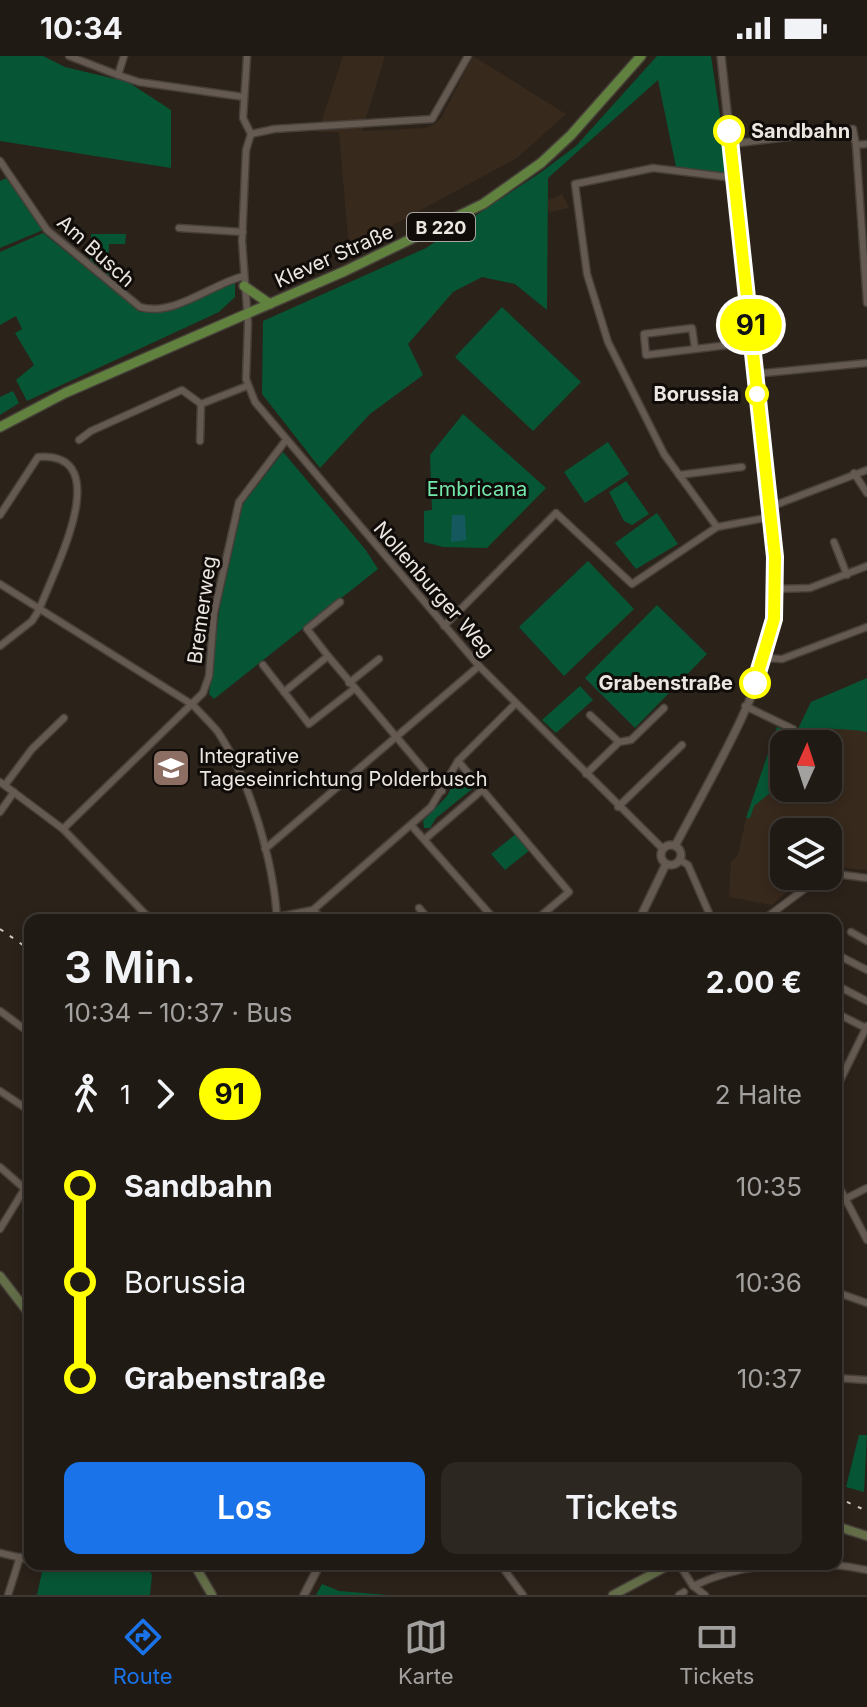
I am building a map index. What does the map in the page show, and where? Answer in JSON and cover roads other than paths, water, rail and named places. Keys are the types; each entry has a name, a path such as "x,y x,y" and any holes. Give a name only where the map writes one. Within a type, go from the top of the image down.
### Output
{"main road":[{"name":"Klever Straße","path":"0,427 111,372 248,315 483,204 541,163 571,135 641,56"},
{"path":"244,281 270,304"},
{"path":"0,1276 24,1307"},
{"path":"842,1528 867,1536"},
{"path":"197,1570 212,1595"},
{"path":"613,1595 660,1570"}],"street":[{"path":"69,56 139,82 244,97"},
{"path":"118,75 124,56"},
{"path":"201,404 247,386 248,315 243,232 246,150 251,134 243,118 247,56"},
{"path":"251,134 266,129 432,119 468,56"},
{"path":"675,846 681,853 680,860 673,865 666,864 662,859 663,849 675,846 745,706 765,658 771,640 776,589 753,342 721,56"},
{"path":"731,144 853,129 867,303"},
{"path":"856,145 867,144"},
{"name":"Am Busch","path":"0,161 47,230 140,307 149,310 168,306 244,281"},
{"path":"717,527 664,454 608,342 595,308 575,184 653,168 735,178"},
{"path":"179,228 243,232"},
{"path":"695,348 692,328 644,334 646,355 753,342"},
{"path":"755,374 867,363"},
{"name":"Nollenburger Weg","path":"247,386 255,402 286,440 479,666 663,849"},
{"path":"79,440 91,431 182,390 201,404"},
{"path":"200,441 201,404"},
{"name":"Bremerweg","path":"193,705 203,693 209,676 214,613 239,502 286,440"},
{"path":"0,515 38,457 51,456 67,462 78,478 79,501 39,610 32,621 0,646"},
{"path":"679,475 742,467"},
{"path":"770,507 867,470"},
{"path":"854,473 867,493"},
{"path":"444,626 556,513 632,584 717,527 771,517"},
{"path":"834,542 847,575"},
{"path":"776,589 810,588 867,566"},
{"path":"0,584 193,705 218,732 241,781 265,849 276,914"},
{"path":"340,602 307,629 442,791"},
{"path":"765,658 782,659 867,627"},
{"path":"284,692 328,656"},
{"path":"263,665 309,724 379,659"},
{"path":"265,849 397,740 479,666"},
{"path":"295,914 313,910 411,825 442,791 458,761 515,704"},
{"path":"63,829 193,705"},
{"path":"745,706 793,729"},
{"path":"586,774 619,742 631,740 664,708"},
{"path":"590,715 619,742"},
{"path":"64,718 2,783 63,829 145,914"},
{"path":"618,807 682,745"},
{"path":"458,761 569,892 543,914"},
{"path":"425,839 482,790"},
{"path":"0,812 14,792"},
{"path":"411,825 489,913"},
{"path":"680,860 688,865 709,914"},
{"path":"642,914 666,864"},
{"path":"842,875 867,878"},
{"path":"771,914 803,890"},
{"path":"419,908 424,914"},
{"path":"313,910 317,914"},
{"path":"851,932 867,941"},
{"path":"842,957 867,970"},
{"path":"842,988 867,1001"},
{"path":"0,1011 24,1029"},
{"path":"842,1016 866,1027 842,1077"},
{"path":"0,1091 24,1107"},
{"path":"0,1167 24,1188"},
{"path":"845,1199 867,1188"},
{"path":"0,1229 24,1191"},
{"path":"842,1193 867,1240"},
{"path":"842,1294 867,1303"},
{"path":"842,1378 867,1380"},
{"path":"0,1553 24,1558"},
{"path":"8,1595 20,1557"},
{"path":"842,1567 867,1570"},
{"path":"304,1595 317,1570"},
{"path":"504,1570 523,1595"},
{"path":"683,1570 693,1586 705,1595"},
{"path":"693,1586 727,1573 746,1570"}],"water":[{"path":"452,515 465,515 466,540 451,542"}],"railway":[{"path":"0,929 24,946"},
{"path":"842,1500 867,1511"}],"place":[{"name":"Sandbahn","path":"729,131"},
{"name":"Borussia","path":"757,394"},
{"name":"Grabenstraße","path":"755,683"},
{"name":"Integrative Tageseinrichtung Polderbusch","path":"171,768"}],"park label":[{"name":"Embricana","path":"477,489"}]}
